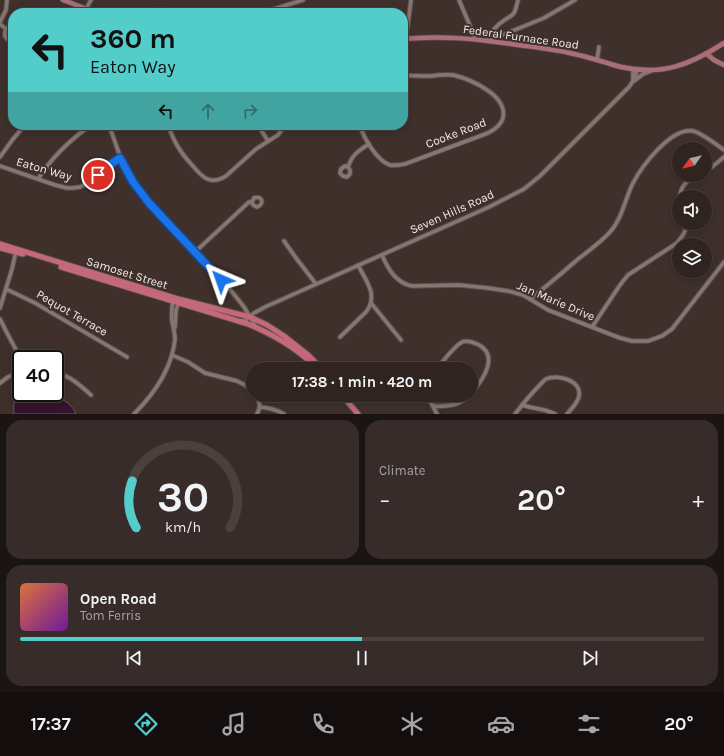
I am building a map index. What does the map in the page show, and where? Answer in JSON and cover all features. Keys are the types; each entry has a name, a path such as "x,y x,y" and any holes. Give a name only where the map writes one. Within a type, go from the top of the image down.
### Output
{"highway":[{"name":"Samoset Street","path":"0,244 16,251 240,321 293,347 310,362"},
{"name":"Samoset Street","path":"0,248 16,251"},
{"name":"Samoset Street","path":"180,302 250,317 267,325 284,336 305,352 315,362"},
{"path":"344,402 354,414"},
{"path":"348,402 358,414"}],"main road":[{"path":"63,0 80,8"},
{"name":"Federal Furnace Road","path":"408,39 445,37 474,39 575,54 635,69 653,70 676,67 696,60 724,43"},
{"path":"713,51 717,61"},
{"path":"707,54 714,60 724,65"}],"street":[{"path":"7,0 6,10 0,23 6,29 5,37 8,41"},
{"path":"277,8 303,0"},
{"path":"408,20 411,0"},
{"path":"459,0 474,35 474,39"},
{"path":"488,41 493,30 500,23 514,14 518,0"},
{"path":"567,0 567,5"},
{"path":"488,41 503,34 533,24 576,0"},
{"path":"597,60 599,47"},
{"name":"Seven Hills Road","path":"240,321 246,320 254,313 316,284 489,207 527,187 540,176 633,82 635,78 635,69"},
{"path":"633,82 643,74 653,70"},
{"name":"Cooke Road","path":"362,130 369,144 384,162 390,165 398,165 405,164 488,133 498,127 501,122 503,112 502,106 492,93 476,84 457,76 450,75 408,76"},
{"path":"0,157 21,130"},
{"path":"38,179 49,163 65,145 84,130"},
{"path":"111,130 120,158 133,182 156,211 233,293 256,328"},
{"path":"170,130 177,148 184,157 200,174 211,180 217,180 226,176 252,152 279,133 281,130"},
{"path":"261,130 268,141"},
{"path":"530,299 594,247 610,232 617,221 634,182 651,158 669,140 684,131 694,131 724,150"},
{"path":"348,167 350,160 354,155 369,144"},
{"path":"712,167 724,157"},
{"name":"Eaton Way","path":"0,166 67,188 80,187 90,182 108,166 120,158"},
{"path":"681,190 687,182"},
{"path":"195,252 249,202 252,202"},
{"path":"592,327 628,275 677,243 683,235 684,230"},
{"path":"284,241 316,284"},
{"path":"0,308 16,251"},
{"name":"Jan Marie Drive","path":"382,255 391,273 399,281 407,285 481,287 508,291 523,295 548,310 620,338 632,341 648,341 662,336 672,330 724,262"},
{"path":"340,337 366,312 371,303 372,298 370,289 358,265"},
{"name":"Pequot Terrace","path":"6,289 35,303 127,357"},
{"path":"134,414 148,400 155,390 172,355 175,337 172,319 173,300"},
{"path":"174,332 176,310 180,302"},
{"path":"371,303 401,340"},
{"path":"0,319 16,350"},
{"path":"442,362 462,342 472,341 479,345 487,352 489,362 478,383"},
{"path":"172,355 188,362 205,373 237,381 246,386"},
{"path":"0,383 12,375"},
{"path":"64,375 80,384 91,395"},
{"path":"516,414 522,404 546,380 554,377 566,379 574,384 579,393 577,402 567,414"},
{"path":"257,414 260,407 260,402"},
{"path":"431,402 437,414"},
{"path":"433,406 457,404 462,402"},
{"path":"522,404 555,414"},
{"path":"260,407 270,408 284,414"}],"shaded area":[{"path":"64,400 76,414 14,414 14,403 64,402"}],"route":[{"path":"98,175 120,158 133,182 149,203 221,280"}]}
